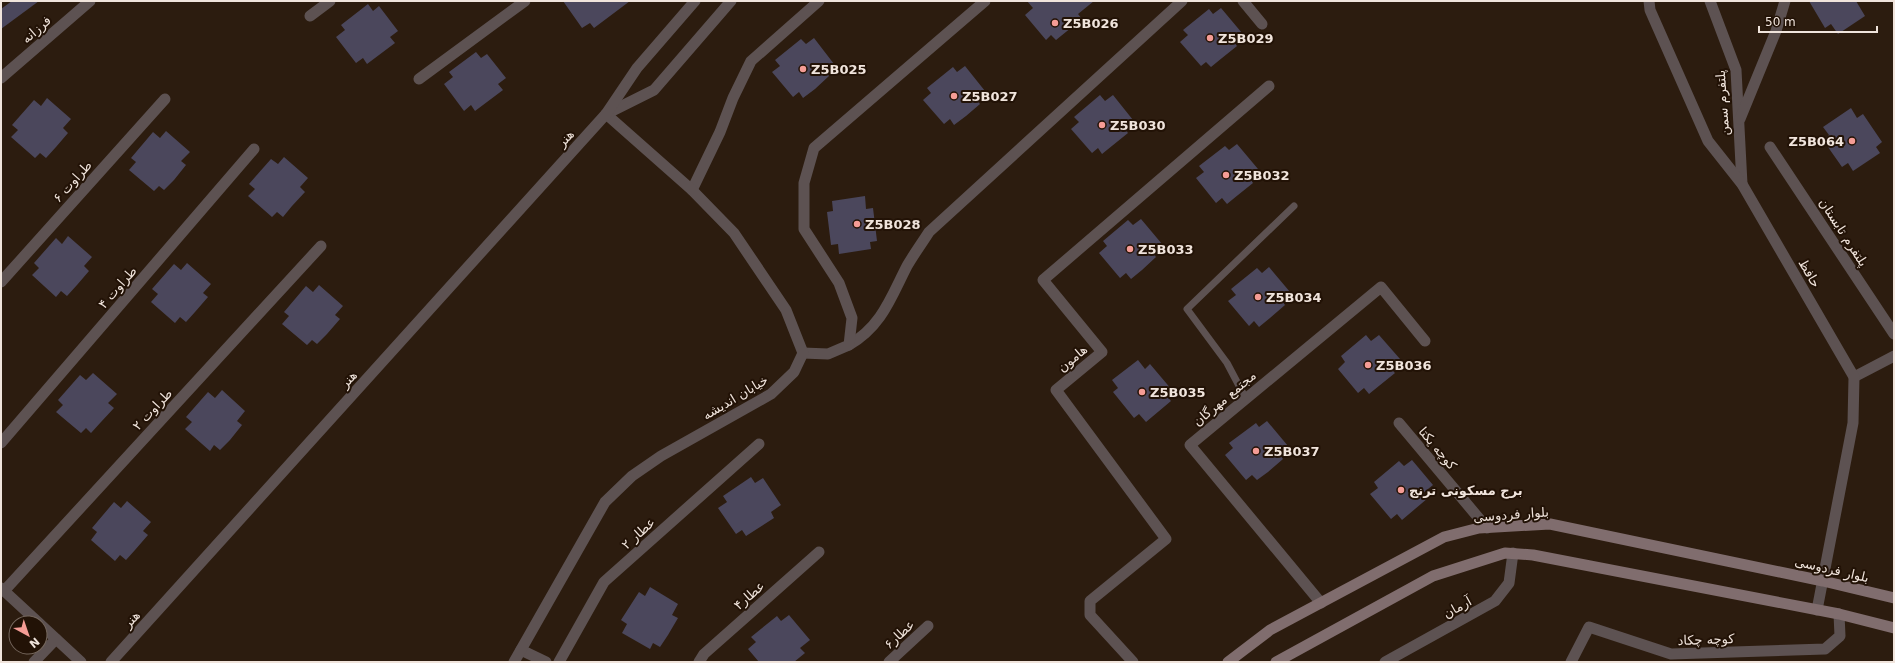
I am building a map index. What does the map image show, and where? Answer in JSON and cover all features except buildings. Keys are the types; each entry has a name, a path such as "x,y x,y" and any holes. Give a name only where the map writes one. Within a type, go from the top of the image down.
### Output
{"main road":[{"name":"بلوار فردوسی","path":"1228,662 1270,630 1444,537 1487,528 1550,524 1824,581 1894,598"},
{"path":"1276,662 1432,576 1505,553 1533,555 1839,614 1894,628"}],"street":[{"name":"فرزانه","path":"1,78 90,1"},
{"path":"310,16 330,1"},
{"path":"419,79 525,1"},
{"name":"هنر","path":"111,662 606,114 637,68 695,1"},
{"name":"هنر","path":"606,114 654,90 731,1"},
{"path":"692,190 720,132 733,98 751,61 819,1"},
{"path":"849,344 852,318 839,283 804,229 804,183 814,148 985,1"},
{"path":"606,114 692,190 734,233 786,310 803,353 828,354 864,336 889,304 908,266 929,232 1182,1"},
{"path":"1243,1 1262,24"},
{"name":"حافظ","path":"1649,1 1650,10 1708,140 1742,184 1854,377"},
{"name":"پلتفرم سمن","path":"1710,1 1736,70 1742,184"},
{"path":"1738,123 1776,31 1785,1"},
{"name":"هامون","path":"1132,662 1090,615 1090,601 1166,539 1056,390 1102,352 1043,280 1269,86"},
{"name":"طراوت ۶","path":"1,282 165,99"},
{"name":"پلتفرم تابستان","path":"1770,146 1894,334"},
{"name":"طراوت ۴","path":"1,444 254,149"},
{"name":"طراوت ۲","path":"2,590 321,246"},
{"name":"مجتمع مهرگان","path":"1321,603 1190,445 1381,287 1425,341"},
{"name":"خیابان اندیشه","path":"514,662 605,502 632,476 661,456 771,394 794,372 803,353"},
{"path":"1817,610 1824,581 1853,423 1854,377 1894,356"},
{"name":"کوچه یکتا","path":"1399,423 1487,528"},
{"name":"عطار ۲","path":"559,662 604,582 759,444"},
{"name":"عطار۴","path":"699,662 704,654 819,552"},
{"name":"آرمان","path":"1385,662 1495,601 1509,583 1513,553"},
{"path":"2,590 29,615"},
{"name":"کوچه چکاد","path":"1571,662 1589,627 1671,654 1825,649 1840,636 1839,614"},
{"name":"عطار۶","path":"889,662 928,626"},
{"path":"48,632 81,662"},
{"path":"34,662 56,639"},
{"path":"521,650 546,662"}],"lane":[{"path":"1246,398 1227,363 1187,309 1294,206"}],"place":[{"name":"Z5B026","path":"1055,23"},
{"name":"Z5B029","path":"1210,38"},
{"name":"Z5B025","path":"803,69"},
{"name":"Z5B027","path":"954,96"},
{"name":"Z5B030","path":"1102,125"},
{"name":"Z5B064","path":"1852,141"},
{"name":"Z5B032","path":"1226,175"},
{"name":"Z5B028","path":"857,224"},
{"name":"Z5B033","path":"1130,249"},
{"name":"Z5B034","path":"1258,297"},
{"name":"Z5B036","path":"1368,365"},
{"name":"Z5B035","path":"1142,392"},
{"name":"Z5B037","path":"1256,451"},
{"name":"برج مسکونی ترنج","path":"1401,490"}]}
